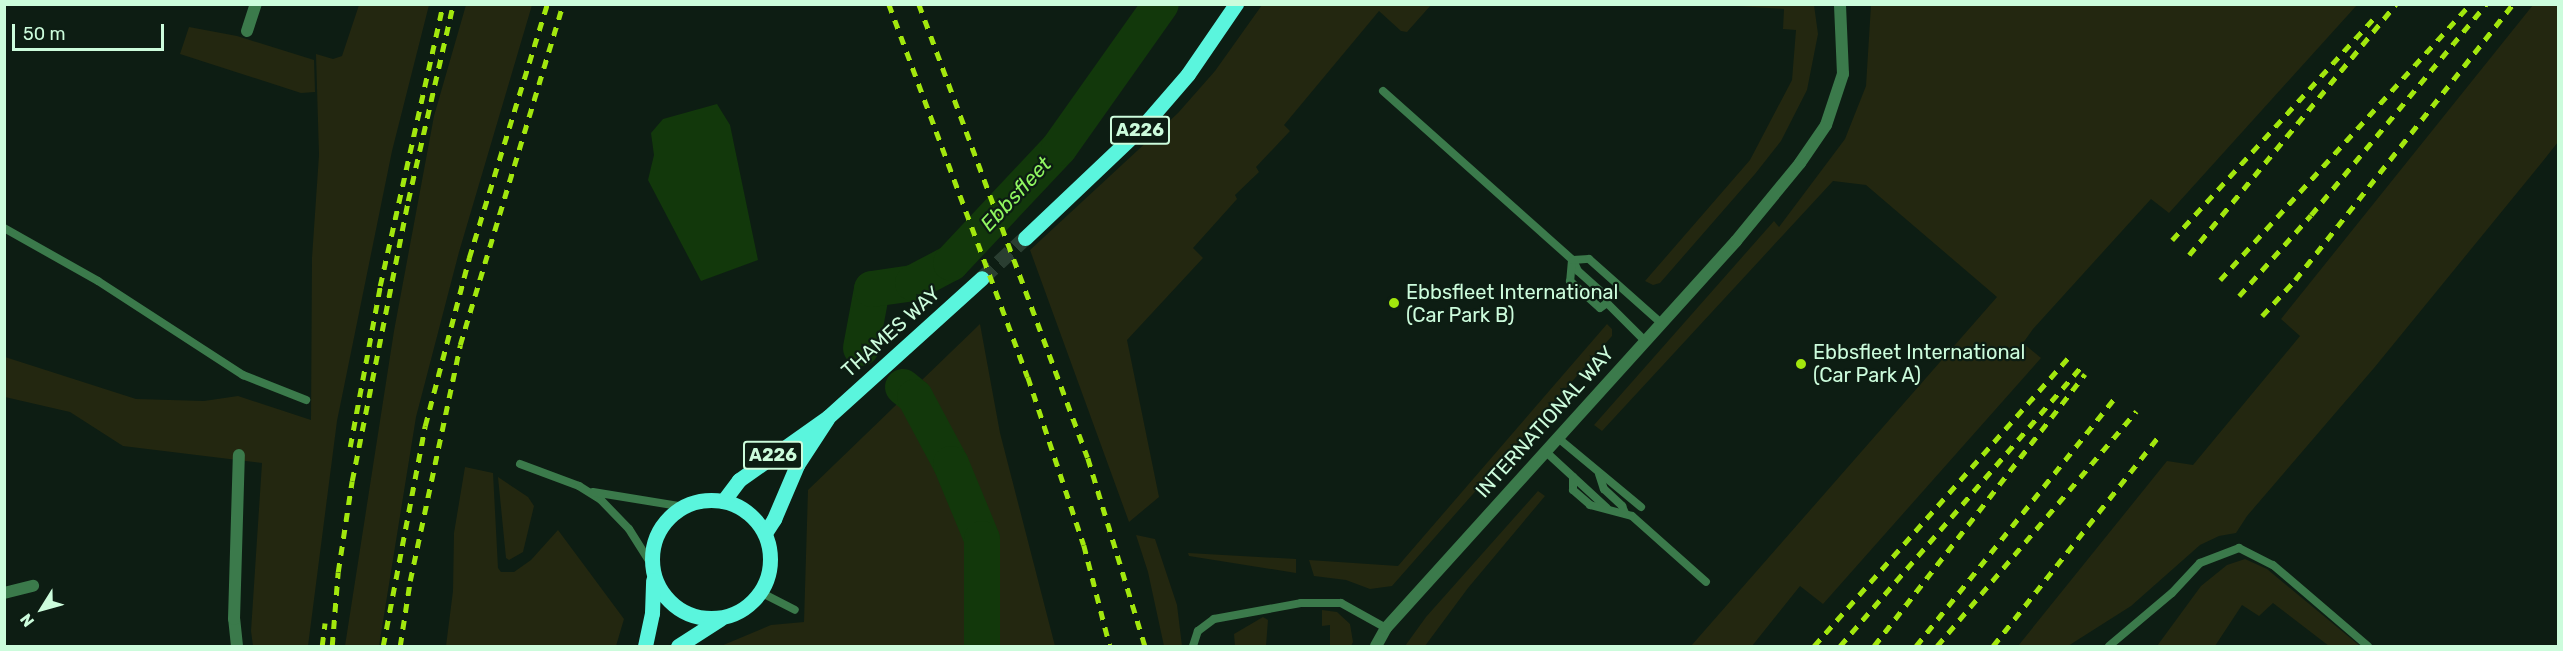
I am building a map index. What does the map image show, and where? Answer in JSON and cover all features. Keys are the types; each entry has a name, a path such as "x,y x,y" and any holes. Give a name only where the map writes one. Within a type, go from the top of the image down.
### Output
{"main road":[{"name":"A226","path":"1025,238 1144,125 1188,74 1236,4"},
{"name":"THAMES WAY","path":"723,500 739,480 797,436 828,417 982,278"},
{"name":"THAMES WAY","path":"765,533 774,519 796,465 828,417"},
{"path":"645,646 652,613 652,550 662,527 685,507 699,502 723,500 737,504 753,515 765,533 771,552 770,568 760,592 740,611 720,619 678,646"},
{"path":"653,580 669,602 682,612 720,619"}],"street":[{"path":"247,31 256,4"},
{"name":"INTERNATIONAL WAY","path":"1376,646 1386,628 1736,241 1800,163 1826,125 1844,74 1840,4"},
{"path":"237,646 234,619 239,455"},
{"path":"4,592 33,586"}],"lane":[{"path":"1383,91 1572,260 1578,271 1607,297 1607,303 1645,341"},
{"path":"4,228 98,281 243,375 306,400"},
{"path":"1572,260 1590,259 1661,323"},
{"path":"1572,260 1570,281 1600,308 1607,303"},
{"path":"1558,438 1641,507"},
{"path":"1545,451 1573,477 1573,490 1590,505 1625,513 1706,582"},
{"path":"520,464 589,492 685,507"},
{"path":"1599,474 1604,489 1622,506 1625,513"},
{"path":"589,492 608,506 629,529 651,564"},
{"path":"2109,646 2172,593 2200,563 2239,548 2273,565 2368,646"},
{"path":"760,592 795,610"},
{"path":"1193,646 1198,630 1214,619 1301,603 1341,603 1386,628"}],"shaded area":[{"path":"359,5 429,5 392,151 337,421 308,646 253,646 251,631 262,463 123,446 70,412 5,397 5,357 136,399 204,401 238,396 311,420 312,258 319,155 316,54 333,59 342,56"},
{"path":"466,5 532,5 459,252 416,417 379,646 345,646 394,331 434,116"},
{"path":"1262,5 1431,5 1407,32 1401,31 1379,11 1284,125 1290,131 1256,167 1259,172 1235,195 1237,199 1193,248 1203,258 1127,340 1159,497 1129,522 1030,250 1178,113 1215,71"},
{"path":"1722,5 1814,5 1818,34 1807,90 1781,141 1755,174 1660,283 1653,285 1645,281 1750,160 1792,80 1796,30 1783,29 1784,9"},
{"path":"1871,5 2357,5 2169,213 2151,199 2033,329 2023,343 2041,358 1823,604 1800,586 1752,646 1691,646 1997,297 1866,185 1833,181 1602,431 1594,425 1774,221 1779,227 1845,139 1866,86"},
{"path":"2533,5 2558,5 2558,142 2543,161 2374,368 2247,516 2236,533 2219,536 2200,545 2131,606 2068,646 2018,646 2167,461 2193,465 2300,336 2281,319"},
{"path":"189,27 237,36 314,60 315,92 301,93 180,54"},
{"path":"717,104 730,125 758,260 701,281 648,180 654,155 651,133 663,119"},
{"path":"980,324 1000,433 1055,646 721,646 771,625 804,622 808,490"},
{"path":"1607,324 1612,329 1612,336 1392,586 1370,589 1346,580 1314,576 1309,560 1398,566"},
{"path":"465,467 493,473 498,568 501,572 514,572 531,560 558,530 624,619 616,646 446,646 453,591 454,533"},
{"path":"498,477 528,497 534,506 523,552 509,560 506,558"},
{"path":"1538,491 1545,496 1468,588 1425,646 1405,646 1426,617"},
{"path":"1136,535 1155,539 1177,605 1182,646 1164,646 1148,572"},
{"path":"1188,553 1296,559 1296,573 1189,556"},
{"path":"2245,559 2267,569 2360,646 2329,646 2273,603 2259,616 2242,605 2215,646 2157,646 2201,586 2227,565"},
{"path":"1322,610 1337,612 1350,624 1353,642 1351,646 1330,646 1330,625 1322,626"},
{"path":"1263,617 1268,620 1266,646 1235,646 1234,634"}],"waterway":[{"name":"Ebbsfleet","path":"861,348 872,289 913,283 951,263 1059,148 1161,4"},
{"name":"Ebbsfleet","path":"903,387 915,397 951,464 982,539 982,646"}],"tunnel":[{"path":"982,278 1025,238"}],"railway":[{"path":"350,447 380,286 443,4"},
{"path":"332,646 338,572 352,481 408,201 453,4"},
{"path":"383,646 425,426 469,258 547,4"},
{"path":"400,646 410,581 460,345 563,4"},
{"path":"889,4 1028,377 1084,545 1110,646"},
{"path":"919,4 1088,458 1145,646"},
{"path":"2189,255 2396,4"},
{"path":"2220,280 2470,4"},
{"path":"2239,296 2311,215 2486,4"},
{"path":"2262,316 2295,280 2513,4"},
{"path":"2172,240 2376,16"},
{"path":"1814,646 2070,356"},
{"path":"1840,646 2082,366"},
{"path":"1874,646 2085,374"},
{"path":"1916,646 2117,395"},
{"path":"1937,646 2136,411"},
{"path":"1993,646 2161,433"},
{"path":"322,646 325,623"}],"place":[{"name":"Ebbsfleet International (Car Park B)","path":"1394,303"},
{"name":"Ebbsfleet International (Car Park A)","path":"1801,364"}]}
